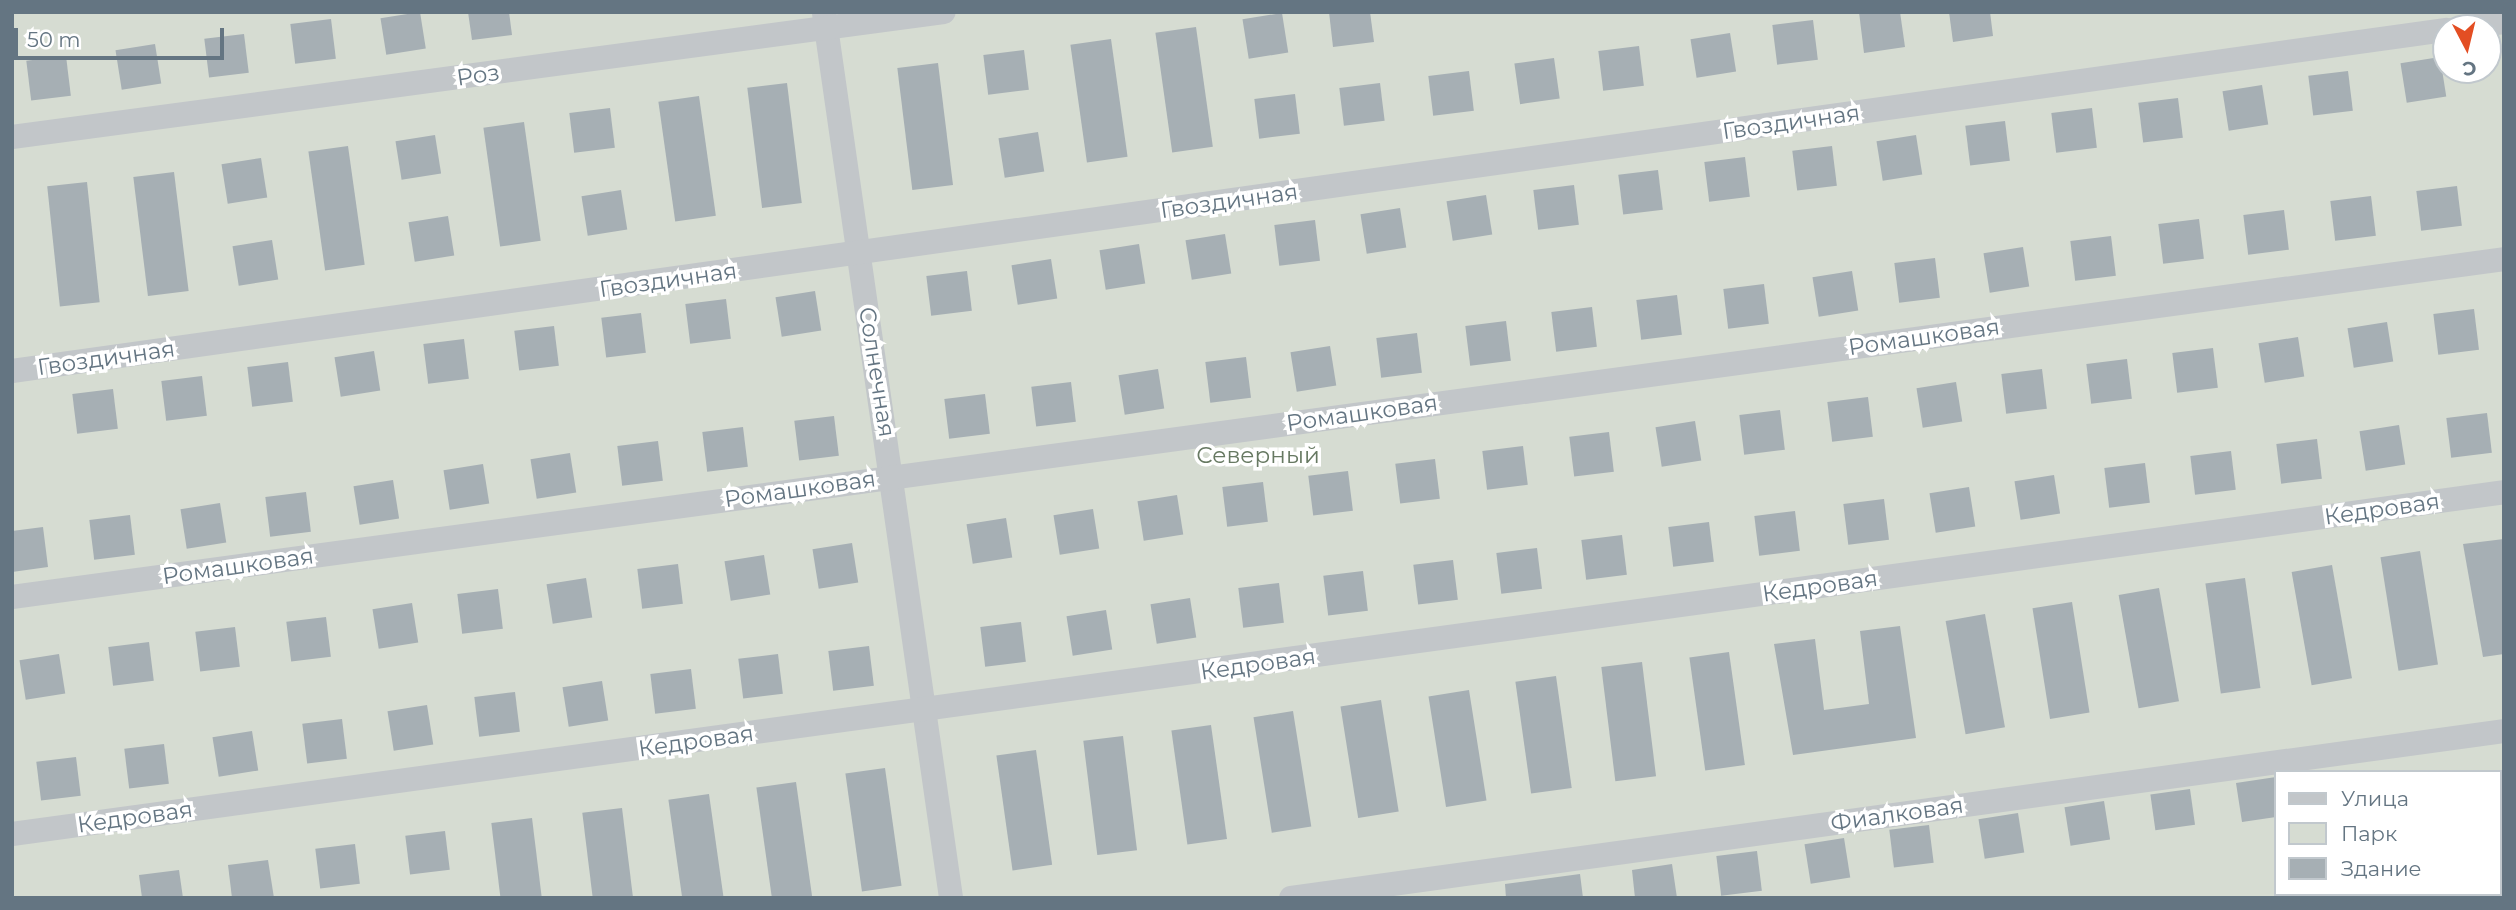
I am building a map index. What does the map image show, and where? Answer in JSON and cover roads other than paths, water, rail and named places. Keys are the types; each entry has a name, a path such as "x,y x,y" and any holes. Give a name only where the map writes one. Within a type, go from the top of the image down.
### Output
{"street":[{"name":"Роз","path":"12,137 825,20 944,12"},
{"name":"Солнечная","path":"825,20 894,476 951,898"},
{"name":"Гвоздичная","path":"12,371 2432,32"},
{"name":"Ромашковая","path":"12,597 2504,259"},
{"name":"Кедровая","path":"12,834 2504,492"},
{"name":"Фиалковая","path":"1291,898 2504,731"}],"park label":[{"name":"Северный","path":"1258,455"}]}
